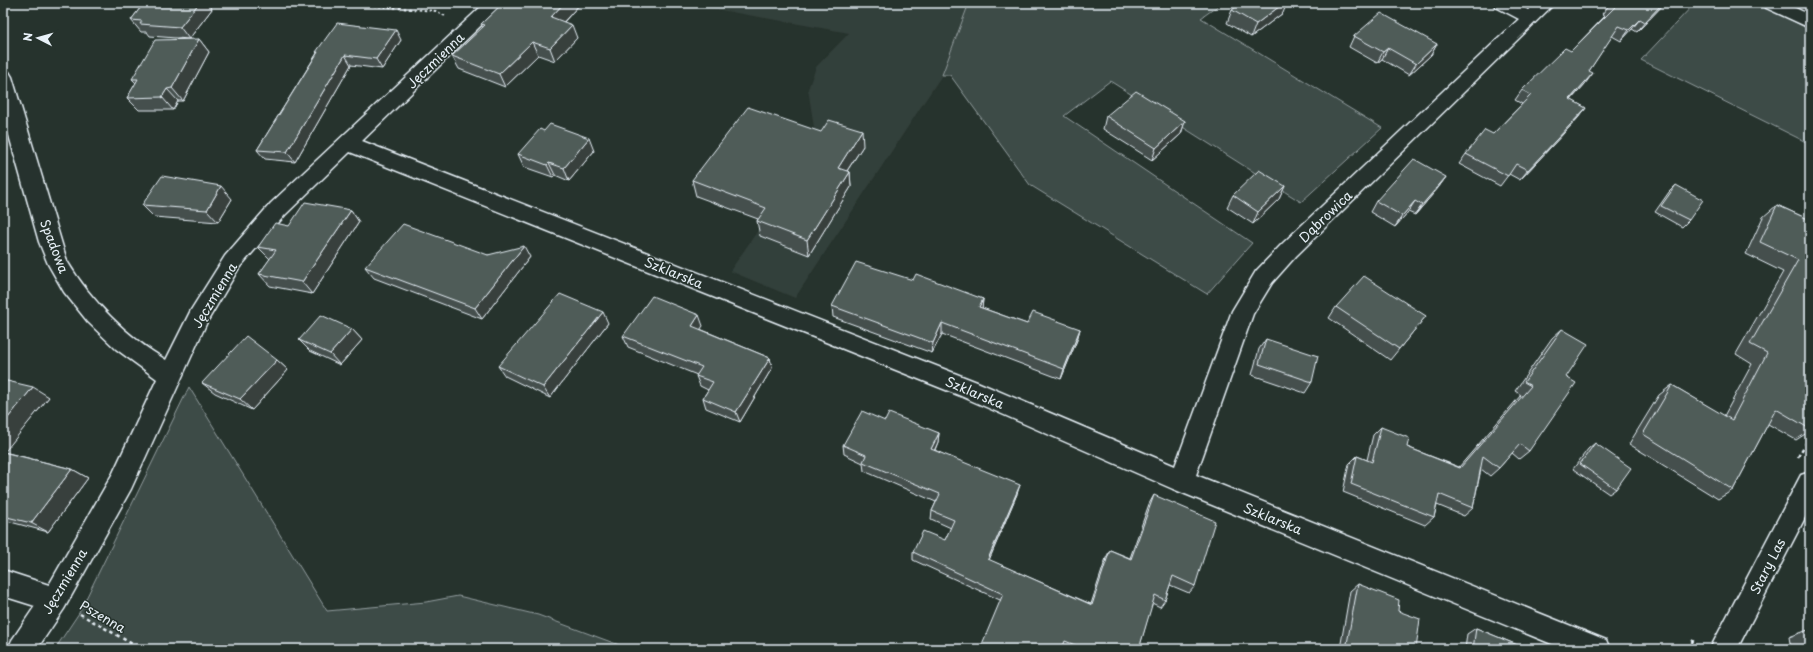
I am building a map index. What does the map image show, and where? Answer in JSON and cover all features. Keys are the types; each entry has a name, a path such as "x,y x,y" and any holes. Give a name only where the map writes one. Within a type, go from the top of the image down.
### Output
{"street":[{"path":"1502,3 1530,18"},
{"name":"Dąbrowica","path":"1182,482 1243,311 1264,277 1295,245 1546,3"},
{"path":"1770,3 1810,22"},
{"name":"Jęczmienna","path":"21,649 55,600 122,481 170,375 199,316 232,262 278,209 348,143 488,4"},
{"name":"Spadowa","path":"3,78 12,114 61,270 83,301 114,333 137,354 170,375"},
{"name":"Szklarska","path":"348,143 969,389 1182,482 1597,649"},
{"name":"Stary Las","path":"1724,649 1810,483"},
{"path":"3,583 55,600"}],"path":[{"name":"Pszenna","path":"55,600 141,649"}],"shaded area":[{"path":"681,3 969,3 942,75 795,298 730,271 822,137 815,134 808,89 816,67 849,33"},
{"path":"969,3 1222,3 1201,18 1382,128 1301,202 1110,81 1064,116 1252,243 1207,294 1030,185 950,75 942,75"},
{"path":"1695,3 1759,3 1810,30 1810,144 1641,60"},
{"path":"189,387 327,611 426,602 458,596 538,615 630,649 55,649 79,613"}],"building":[{"path":"144,3 199,3 180,27 140,24 142,21 131,20"},
{"path":"503,3 564,3 551,17 572,25 550,48 532,42 499,74 452,56 485,25 481,24"},
{"path":"1241,3 1284,3 1256,24 1232,10"},
{"path":"1663,3 1645,22 1640,19 1629,30 1619,26 1589,71 1593,73 1570,99 1586,108 1528,170 1516,164 1508,176 1466,154 1485,130 1493,134 1531,95 1522,90 1565,48 1571,51 1615,7 1610,4"},
{"path":"1381,13 1437,44 1416,64 1388,48 1383,52 1354,36"},
{"path":"337,23 396,30 376,59 345,55 287,152 257,150 318,52 316,52"},
{"path":"199,39 172,88 167,89 162,97 127,98 138,79 132,79 155,40"},
{"path":"1136,91 1185,121 1156,148 1106,116"},
{"path":"748,107 821,132 829,120 862,130 838,168 850,172 807,240 757,221 766,208 692,180"},
{"path":"550,124 589,138 564,168 549,163 547,165 518,154 540,129 544,131"},
{"path":"1414,159 1446,177 1422,205 1415,201 1402,216 1376,201"},
{"path":"1259,170 1285,186 1258,212 1233,195"},
{"path":"162,176 221,186 207,210 142,205"},
{"path":"1676,185 1703,200 1689,220 1661,206"},
{"path":"305,202 351,210 302,282 259,274 276,250 258,247 275,223 289,226"},
{"path":"1777,205 1810,220 1810,429 1776,409 1733,490 1643,434 1672,385 1732,420 1767,353 1750,344 1798,260 1760,242"},
{"path":"403,224 488,255 524,246 475,308 365,267"},
{"path":"856,262 913,280 916,274 983,299 979,307 1027,324 1033,312 1080,329 1064,369 942,323 933,343 832,306"},
{"path":"1364,276 1426,316 1399,349 1336,307"},
{"path":"560,294 603,312 543,387 498,366"},
{"path":"652,296 699,315 692,326 770,358 736,412 703,398 713,382 696,376 702,367 623,336"},
{"path":"321,315 352,329 330,354 299,340"},
{"path":"1562,329 1588,344 1566,377 1576,383 1529,451 1520,444 1499,468 1483,456 1473,508 1439,494 1434,517 1351,484 1357,456 1372,462 1381,427 1409,438 1407,447 1460,468 1531,386 1524,382"},
{"path":"246,336 277,360 240,399 202,383"},
{"path":"1266,339 1318,356 1312,382 1259,364"},
{"path":"3,380 33,387 3,424"},
{"path":"862,411 885,421 889,413 939,433 931,449 1020,485 988,559 1092,605 1110,550 1131,559 1154,495 1215,521 1195,586 1173,576 1165,600 1155,595 1139,649 1085,649 1065,641 1062,649 980,649 1003,594 913,552 923,531 945,540 954,520 932,511 940,494 863,462 866,455 843,445"},
{"path":"1595,443 1631,468 1616,489 1580,464"},
{"path":"3,452 72,469 31,523 3,516"},
{"path":"1358,584 1399,600 1398,611 1420,619 1416,649 1346,649"},
{"path":"1476,628 1527,649 1473,649"},
{"path":"1808,630 1810,631 1810,646"}]}
